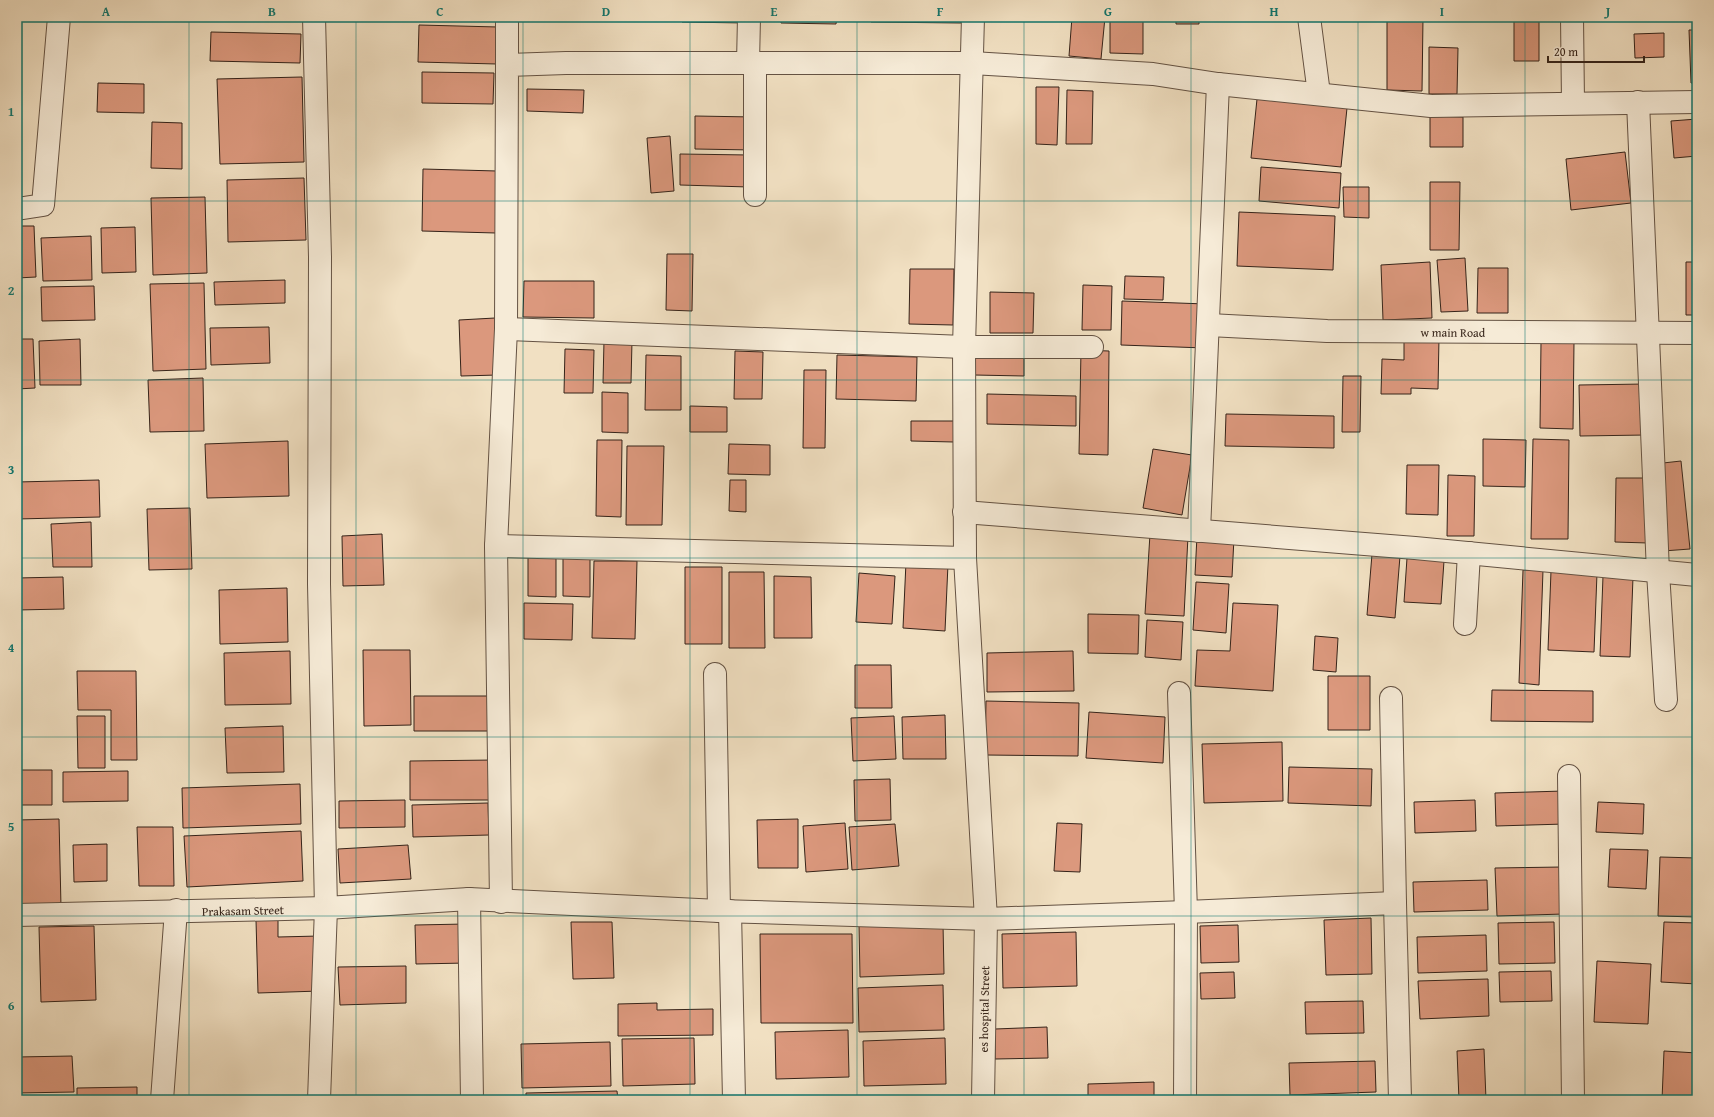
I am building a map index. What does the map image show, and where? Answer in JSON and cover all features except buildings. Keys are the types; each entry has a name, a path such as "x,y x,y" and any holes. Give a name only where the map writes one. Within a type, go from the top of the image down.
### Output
{"street":[{"path":"17,209 43,205 59,17"},
{"path":"314,17 320,257 319,584 326,908 319,1100"},
{"path":"501,902 496,546 506,329 507,17"},
{"path":"749,17 756,195"},
{"name":"es hospital Street","path":"973,17 964,347 964,512 965,558 986,919 982,1100"},
{"path":"1309,17 1319,94"},
{"path":"1572,17 1573,103"},
{"path":"507,65 972,62 1153,74 1218,84 1431,106 1697,102"},
{"path":"1199,531 1209,325 1218,84"},
{"path":"1638,102 1649,332 1658,572 1666,700"},
{"name":"w main Road","path":"1209,325 1327,331 1697,333"},
{"path":"506,329 964,347 1092,347"},
{"path":"964,512 1469,553 1697,575"},
{"path":"496,546 965,558"},
{"path":"1465,624 1469,553"},
{"path":"715,674 724,911 734,1100"},
{"path":"1179,693 1186,912 1185,1100"},
{"path":"1391,698 1400,1100"},
{"path":"1569,776 1573,1100"},
{"path":"469,899 472,1100"},
{"name":"Prakasam Street","path":"17,915 176,910 326,908 469,899 501,902 724,911 986,919 1395,903"},
{"path":"162,1100 176,910"}]}
